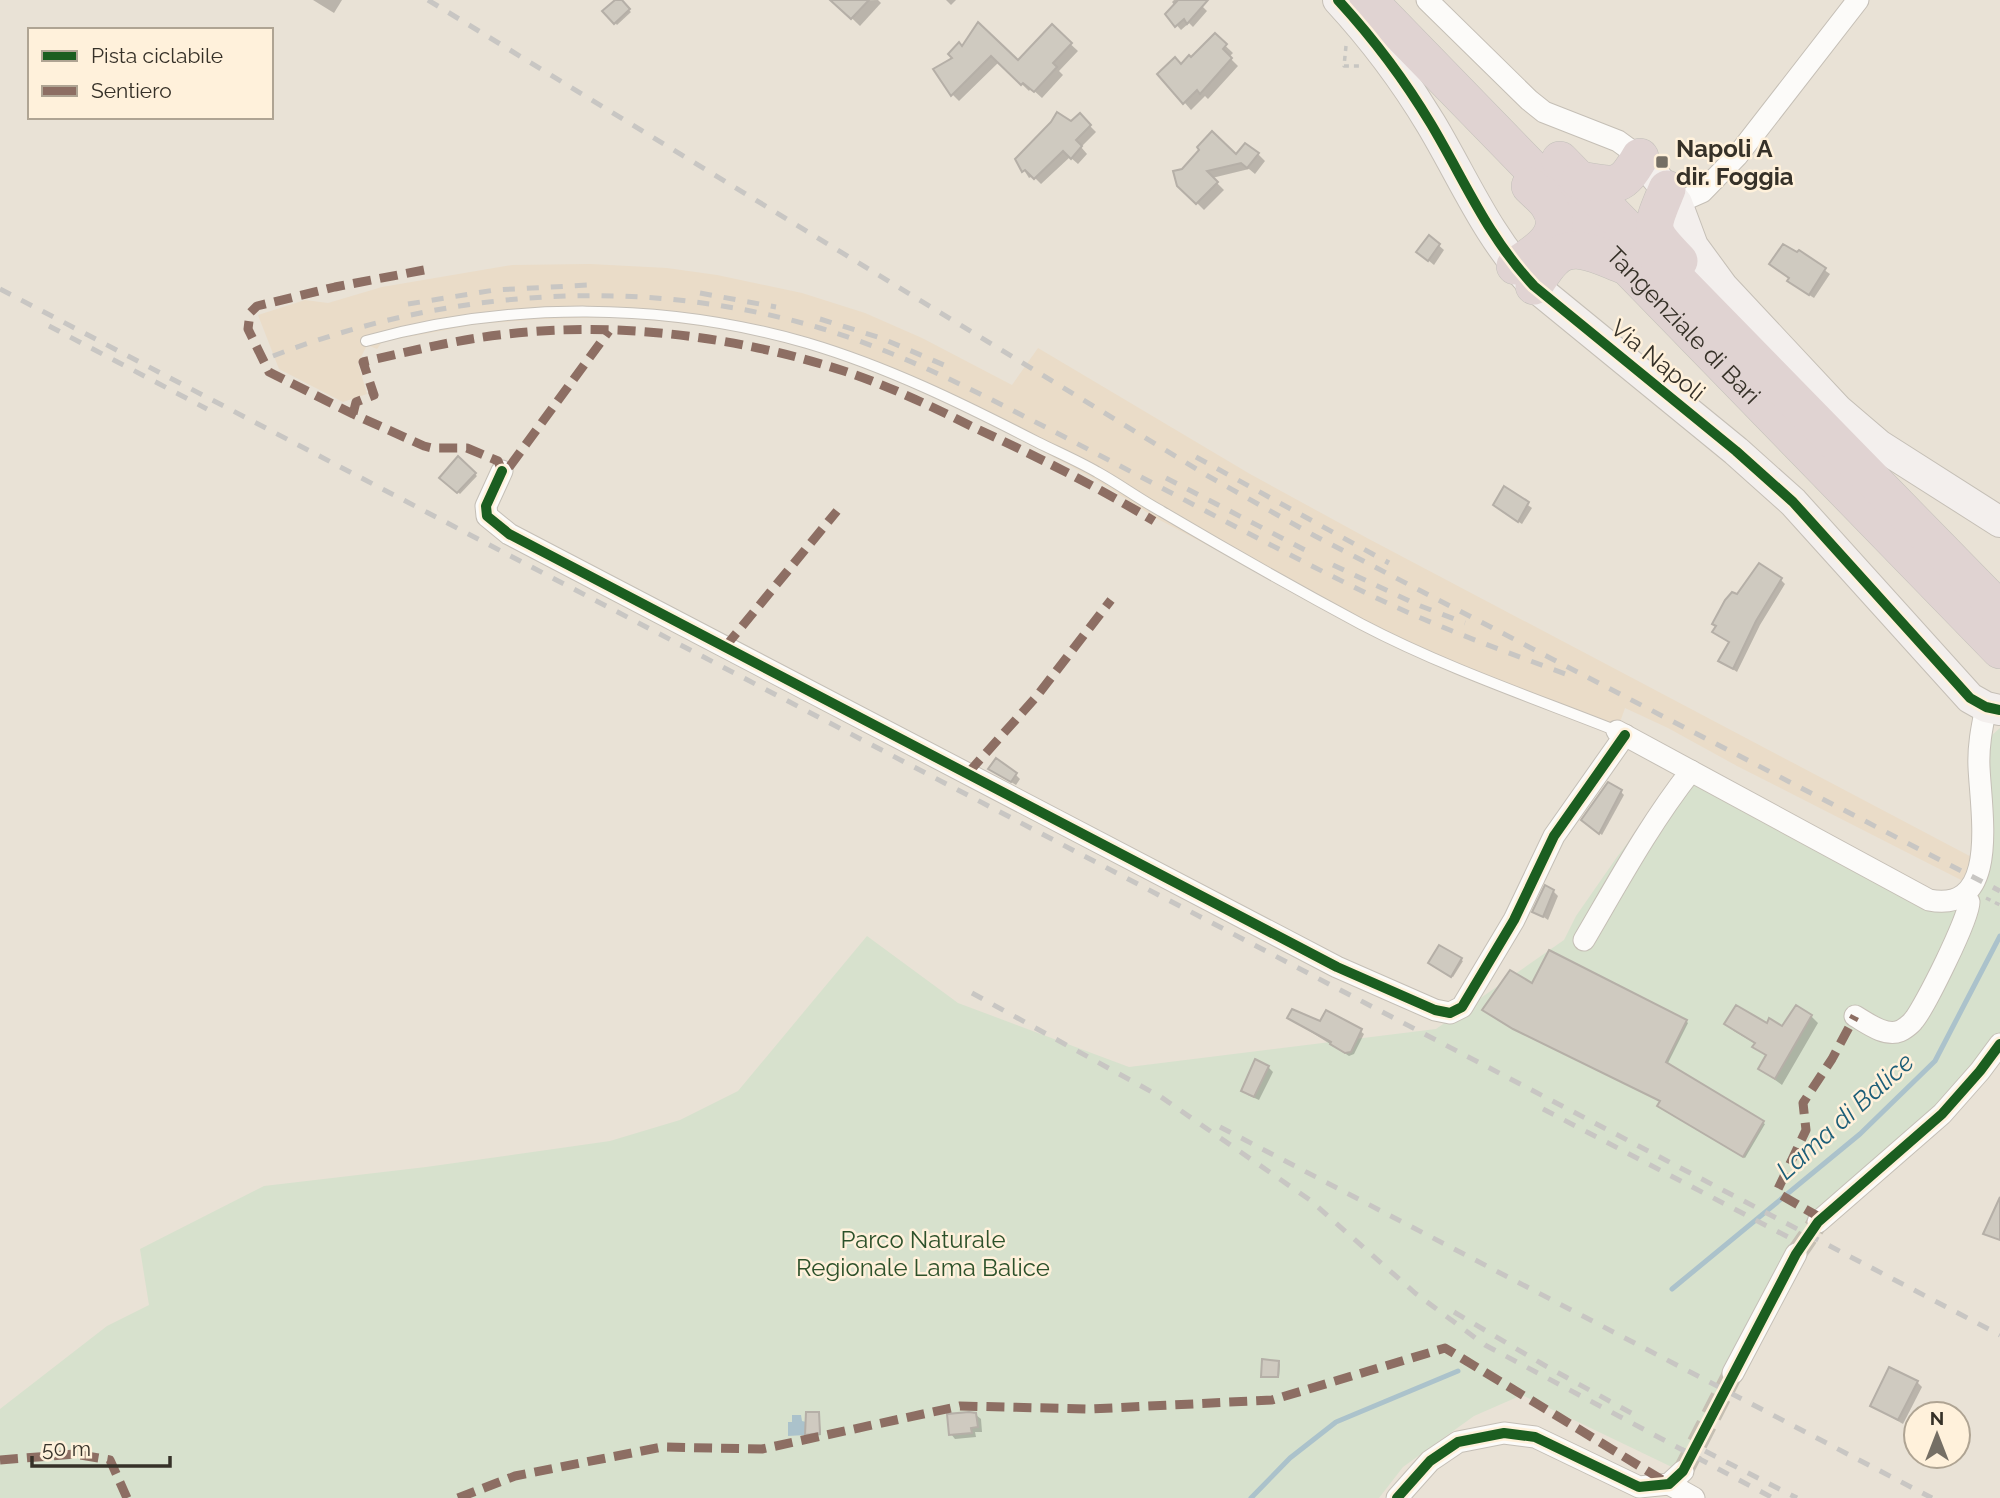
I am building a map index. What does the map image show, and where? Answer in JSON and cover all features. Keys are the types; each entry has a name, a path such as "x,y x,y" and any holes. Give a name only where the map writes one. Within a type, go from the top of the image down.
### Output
{"highway":[{"name":"Tangenziale di Bari","path":"1368,0 2000,650"},
{"name":"Tangenziale di Bari","path":"1402,0 2000,610"},
{"path":"1488,122 1502,156 1549,206 1554,218 1552,235 1524,276"},
{"path":"1580,180 1609,185 1619,183 1629,176 1640,157"},
{"path":"1672,196 1655,218 1657,239 1707,290 1713,317"},
{"path":"1524,276 1571,250 1590,252 1627,267"}],"street":[{"name":"Via Napoli","path":"1338,0 1371,34 1431,124 1476,208 1524,276 1736,451 1793,502 1947,675 1970,698 1993,709"},
{"path":"1427,0 1544,112 1618,141 1640,157 1672,196 1693,246 1723,287 1838,410 1879,445 2000,522"},
{"path":"1672,196 1702,191 1737,156 1857,0"},
{"path":"502,471 486,506 487,516 509,534 1337,967 1435,1010 1450,1013 1462,1007 1514,920 1554,836 1621,733 1929,900 1947,903 1964,897 1976,887 1985,869 1988,850 1979,766 1980,740 1993,709"},
{"path":"1584,940 1638,848 1671,796 1691,771"},
{"path":"1855,1016 1881,1031 1899,1032 1913,1021 1970,909 1969,902 1964,897"},
{"path":"1818,1222 1942,1114 2000,1044"},
{"path":"1733,1373 1797,1254"},
{"path":"1397,1498 1430,1461 1458,1442 1504,1433 1535,1437 1639,1488 1676,1477 1694,1498"}],"lane":[{"path":"366,341 456,323 527,314 600,311 660,315 721,324 808,343 887,371 958,402 1098,472 1226,549 1412,649 1621,733"}],"path":[{"path":"1347,38 1344,66 1364,65"}],"shaded area":[{"path":"590,264 667,268 717,275 802,293 865,313 922,338 1012,385 1038,348 1250,474 1367,538 1981,862 1967,883 1625,708 1615,736 1425,660 1156,518 1095,479 964,410 892,378 821,352 743,332 614,317 477,324 382,342 377,349 367,345 358,363 367,394 343,402 279,369 258,315 305,300 328,303 382,287 512,265"}],"green space":[{"name":"Parco Naturale Regionale Lama Balice","path":"2000,728 2000,1034 1874,1179 1803,1231 1789,1251 1756,1336 1724,1384 1678,1470 1522,1395 1474,1416 1403,1467 1379,1498 0,1498 0,1409 107,1326 149,1305 140,1249 264,1186 610,1141 680,1120 738,1091 867,936 958,1003 1129,1067 1436,1029 1564,940 1576,916 1617,857 1685,767 1917,890 1958,895 1980,846 1975,750"}],"water":[{"path":"792,1415 801,1415 802,1421 806,1422 805,1435 788,1436 788,1422 792,1422"}],"building":[{"path":"615,0 622,0 630,9 614,24 602,11"},
{"path":"830,0 869,0 851,19"},
{"path":"1178,0 1208,0 1187,24 1184,19 1175,27 1165,14"},
{"path":"978,22 1018,60 1052,24 1072,43 1053,63 1057,67 1034,92 1023,83 1021,85 991,56 951,96 933,69 952,58 948,54 959,42 962,46"},
{"path":"1215,33 1227,44 1223,49 1232,58 1200,94 1197,90 1183,104 1157,74 1175,57 1181,64 1189,55 1191,57"},
{"path":"1057,112 1071,121 1080,113 1091,125 1076,140 1082,146 1071,159 1063,151 1034,179 1025,170 1022,172 1015,159 1051,122"},
{"path":"1212,131 1236,154 1245,143 1259,153 1247,168 1241,163 1207,171 1218,182 1196,204 1177,186 1173,171 1182,169"},
{"path":"1429,235 1440,244 1428,261 1416,252"},
{"path":"1783,244 1797,252 1799,250 1826,268 1809,295 1787,281 1789,278 1769,264"},
{"path":"458,456 476,473 457,493 439,478"},
{"path":"1504,486 1529,502 1518,522 1493,505"},
{"path":"1759,563 1782,578 1756,621 1733,669 1718,661 1729,642 1712,632 1716,626 1712,624 1725,600 1732,592 1737,594"},
{"path":"996,758 1017,773 1011,782 988,769"},
{"path":"1608,782 1622,790 1599,834 1581,820"},
{"path":"1545,885 1554,890 1543,917 1532,912"},
{"path":"1439,945 1462,958 1451,977 1428,963"},
{"path":"1549,950 1687,1020 1666,1062 1764,1121 1743,1157 1657,1106 1660,1101 1513,1029 1482,1010 1510,970 1532,983"},
{"path":"1736,1005 1767,1023 1769,1018 1782,1026 1796,1005 1812,1015 1775,1079 1758,1069 1766,1055 1752,1047 1755,1043 1724,1024"},
{"path":"1292,1009 1320,1021 1326,1010 1362,1029 1351,1052 1345,1053 1330,1044 1331,1042 1287,1018"},
{"path":"1255,1059 1269,1066 1254,1097 1241,1091"},
{"path":"2000,1197 2000,1240 1983,1234"},
{"path":"1262,1359 1279,1361 1278,1377 1261,1377"},
{"path":"1889,1367 1918,1381 1908,1400 1902,1400 1902,1412 1898,1420 1870,1406"},
{"path":"806,1412 819,1412 820,1433 805,1435"},
{"path":"976,1413 978,1427 971,1428 972,1433 949,1435 947,1414"}],"waterway":[{"name":"Lama di Balice","path":"1672,1289 1860,1134 1935,1061 2000,936"},
{"name":"Lama di Balice","path":"1251,1498 1290,1458 1336,1422 1458,1371"}],"tunnel":[{"path":"1796,1254 1818,1222"},
{"path":"1683,1471 1733,1373"}],"railway":[{"path":"428,0 1208,476 1315,536 2000,891"},
{"path":"408,304 495,290 589,285"},
{"path":"0,289 2000,1335"},
{"path":"700,293 776,307"},
{"path":"273,356 339,333 407,316 475,304 544,297 614,296 683,301 752,311 820,328 908,360 1049,429 1389,604 1466,637 1571,676"},
{"path":"820,319 881,338 951,368"},
{"path":"49,326 207,409"},
{"path":"1196,457 1389,563"},
{"path":"1166,478 1309,552"},
{"path":"1333,565 1418,605 1465,623"},
{"path":"972,993 1161,1097 1310,1200 1415,1293 1485,1345 1773,1498"},
{"path":"1543,1109 1788,1237"},
{"path":"1220,1127 1932,1498"},
{"path":"1454,1312 1633,1414"},
{"path":"1705,1451 1797,1498"}],"marked path":[{"path":"424,270 335,287 257,306 250,313 248,329 269,372 424,446 467,448 498,461 502,471 510,466 609,331"},
{"path":"353,414 356,402 374,395 363,362 453,342 550,330 635,331 678,335 763,349 878,383 1043,461 1154,521"},
{"path":"725,647 837,511"},
{"path":"968,773 1037,696 1111,600"},
{"path":"1821,1218 1779,1194 1778,1189 1806,1130 1803,1103 1832,1059 1855,1016"},
{"path":"458,1498 515,1476 662,1447 762,1449 960,1406 1090,1409 1272,1400 1445,1348 1669,1484"},
{"path":"0,1460 75,1454 110,1460 127,1498"}],"cycle path":[{"path":"1338,0 1376,44 1410,91 1490,228 1534,286 1736,451 1793,502 1970,698 1986,707 2000,710"},
{"path":"502,471 486,506 487,516 509,534 1337,967 1435,1010 1450,1013 1462,1007 1514,920 1554,836 1625,735"},
{"path":"1397,1498 1430,1461 1458,1442 1504,1433 1535,1437 1639,1487 1669,1484 1683,1471 1796,1254 1818,1222 1942,1114 2000,1044"}],"place":[{"name":"Napoli A dir. Foggia","path":"1662,162"}]}
